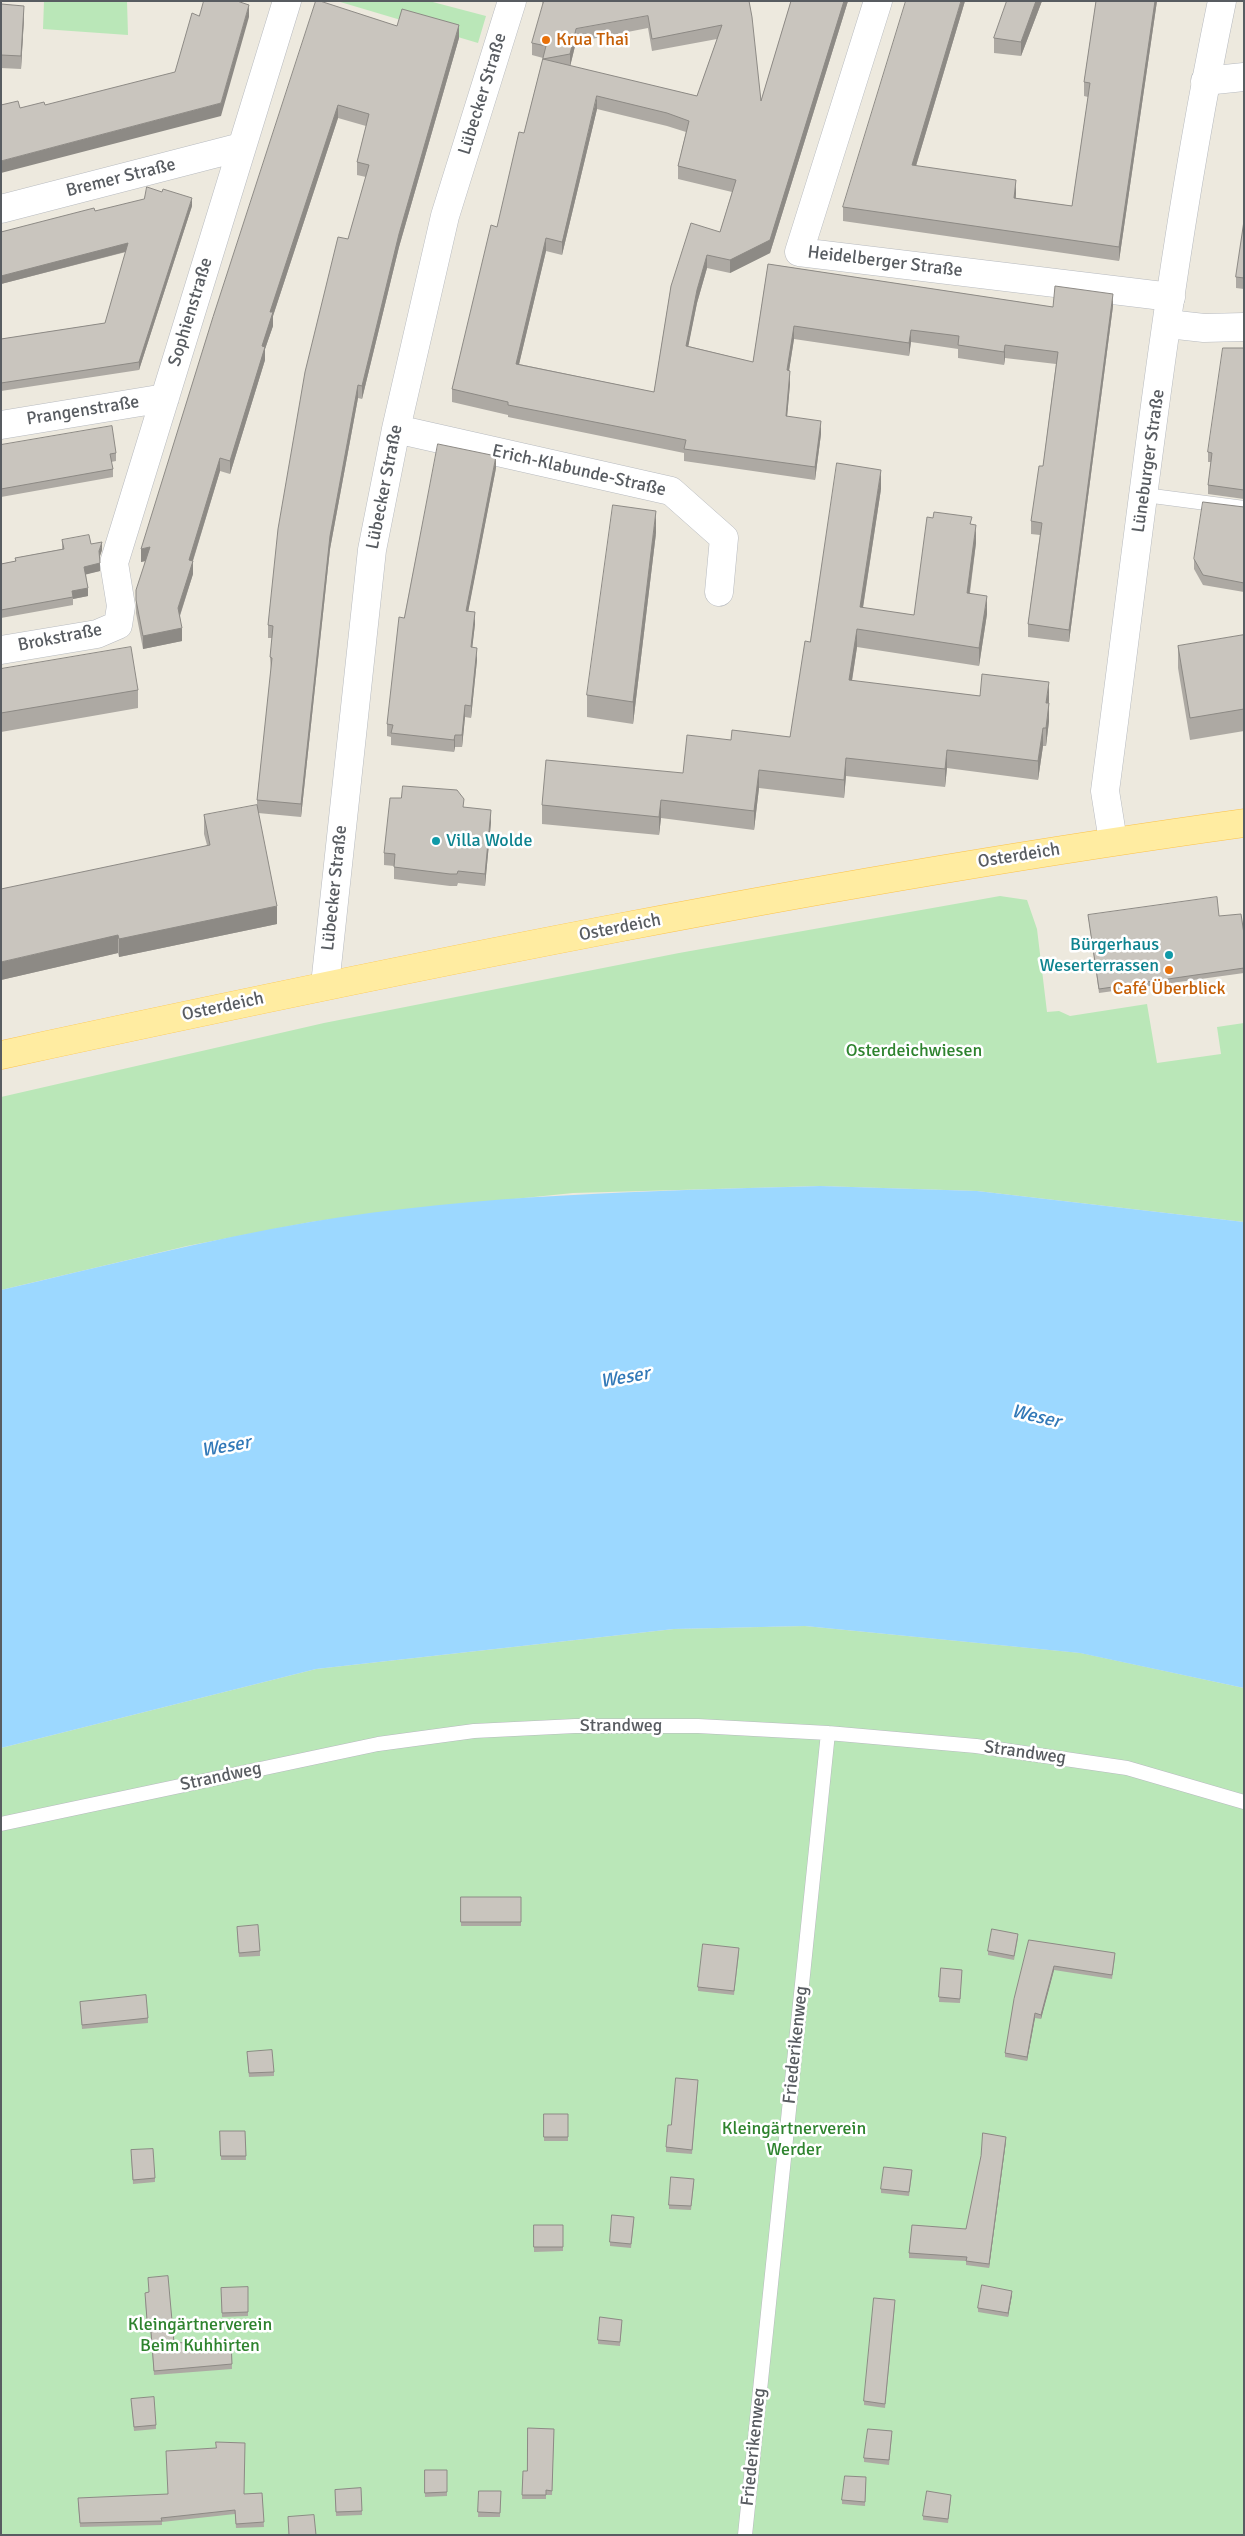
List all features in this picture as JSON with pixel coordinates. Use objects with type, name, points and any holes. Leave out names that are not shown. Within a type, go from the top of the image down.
[{"type":"main road","name":"Osterdeich","points":[[1,1055],[325,985],[670,918],[1113,841],[1244,822]]},
{"type":"street","name":"Sophienstraße","points":[[118,625],[121,606],[114,564],[287,1]]},
{"type":"street","name":"Lübecker Straße","points":[[325,985],[367,583],[396,429],[445,216],[512,1]]},
{"type":"street","name":"Heidelberger Straße","points":[[878,1],[799,252],[1171,297]]},
{"type":"street","name":"Lüneburger Straße","points":[[1205,81],[1210,1]]},
{"type":"street","name":"Lüneburger Straße","points":[[1113,841],[1106,791],[1171,297],[1205,81],[1222,1]]},
{"type":"street","points":[[1205,81],[1244,77]]},
{"type":"street","name":"Bremer Straße","points":[[1,208],[241,147]]},
{"type":"street","points":[[1168,324],[1244,327]]},
{"type":"street","name":"Prangenstraße","points":[[1,425],[165,398]]},
{"type":"street","name":"Erich-Klabunde-Straße","points":[[396,429],[671,490],[724,538],[719,592]]},
{"type":"street","name":"Brokstraße","points":[[1,650],[97,634],[118,625]]},
{"type":"lane","points":[[1145,495],[1244,508]]},
{"type":"lane","name":"Strandweg","points":[[1,1824],[378,1744],[474,1731],[575,1726],[698,1726],[976,1746],[1127,1768],[1244,1802]]},
{"type":"lane","name":"Friederikenweg","points":[[746,2535],[828,1734]]},
{"type":"green space","points":[[44,1],[127,1],[128,35],[43,29]]},
{"type":"green space","points":[[337,1],[429,1],[486,16],[478,43]]},
{"type":"green space","name":"Osterdeichwiesen","points":[[1000,896],[1027,900],[1037,929],[1047,1012],[1059,1011],[1070,1016],[1147,1004],[1157,1063],[1221,1054],[1217,1027],[1244,1023],[1244,1222],[977,1191],[820,1186],[573,1193],[387,1212],[311,1222],[187,1246],[1,1290],[1,1097],[324,1023],[679,953]]},
{"type":"green space","name":"Kleingärtnerverein Werder","points":[[805,1626],[1081,1653],[1244,1688],[1244,2535],[1,2535],[1,1748],[316,1669],[674,1629]]},
{"type":"water","name":"Weser","points":[[820,1186],[977,1191],[1244,1222],[1244,1688],[1080,1653],[805,1626],[674,1629],[316,1669],[1,1748],[1,1290],[232,1237],[310,1222],[373,1213],[437,1205],[565,1195]]},
{"type":"building","points":[[204,1],[237,1],[249,5],[221,103],[1,161],[1,105],[18,101],[20,108],[44,102],[45,105],[175,72],[192,13],[199,16]]},
{"type":"building","points":[[316,1],[397,26],[402,9],[459,25],[399,234],[362,386],[358,385],[330,536],[301,804],[257,800],[272,658],[270,657],[273,626],[268,625],[278,529],[305,372],[338,237],[348,239],[369,165],[357,162],[369,114],[338,105],[270,312],[273,312],[262,346],[265,347],[230,461],[220,458],[189,560],[193,561],[178,608],[182,628],[143,636],[136,600],[136,590],[150,547],[141,549],[213,317]]},
{"type":"building","points":[[544,1],[749,1],[761,101],[791,1],[844,1],[770,240],[730,260],[707,255],[697,290],[686,346],[753,362],[768,264],[1053,307],[1055,286],[1113,294],[1069,630],[1028,624],[1042,523],[1031,521],[1039,466],[1043,466],[1058,352],[1005,345],[1004,352],[958,345],[959,336],[911,330],[909,343],[794,326],[787,370],[790,371],[786,416],[821,421],[815,467],[684,449],[686,440],[508,405],[508,402],[452,389],[491,225],[497,227],[519,132],[524,133],[546,46],[532,43]],"holes":[[[648,16],[652,39],[722,25],[697,96],[543,59],[570,54],[576,29]],[[597,96],[667,113],[689,121],[678,166],[736,180],[720,232],[691,223],[671,286],[654,392],[516,364],[546,238],[562,242]]]},
{"type":"building","points":[[906,1],[961,1],[912,165],[1016,180],[1014,198],[1072,206],[1090,83],[1084,82],[1096,1],[1155,1],[1119,247],[843,207]]},
{"type":"building","points":[[1007,1],[1036,1],[1021,42],[994,38]]},
{"type":"building","points":[[1,4],[24,6],[21,56],[1,55]]},
{"type":"building","points":[[147,187],[162,192],[163,189],[192,198],[139,362],[1,383],[1,339],[105,323],[128,243],[1,276],[1,232],[94,208],[95,211],[144,199]]},
{"type":"building","points":[[1244,221],[1244,278],[1236,277]]},
{"type":"building","points":[[1223,348],[1244,348],[1244,490],[1208,485],[1212,453],[1208,452]]},
{"type":"building","points":[[112,426],[116,453],[110,454],[113,469],[1,489],[1,445]]},
{"type":"building","points":[[438,444],[496,456],[466,611],[475,612],[471,647],[477,648],[471,706],[465,705],[462,735],[455,735],[454,740],[391,733],[393,725],[387,724],[399,617],[404,618]]},
{"type":"building","points":[[837,463],[881,470],[860,607],[914,615],[927,517],[933,518],[934,512],[972,517],[970,524],[976,525],[967,593],[987,596],[979,648],[857,629],[849,680],[980,696],[982,674],[1049,682],[1046,703],[1049,703],[1046,728],[1043,728],[1038,761],[947,750],[945,769],[846,758],[844,780],[759,770],[754,811],[661,800],[659,817],[542,805],[546,760],[683,773],[687,735],[731,740],[732,730],[790,737],[805,641],[810,642]]},
{"type":"building","points":[[1203,502],[1244,507],[1244,583],[1203,575],[1194,559]]},
{"type":"building","points":[[613,505],[656,511],[633,702],[587,695]]},
{"type":"building","points":[[89,535],[91,544],[102,542],[99,551],[100,563],[84,567],[88,588],[72,591],[73,597],[1,610],[1,564],[16,561],[15,558],[64,549],[62,540]]},
{"type":"building","points":[[1244,635],[1244,709],[1190,718],[1178,646]]},
{"type":"building","points":[[131,647],[138,690],[1,713],[1,669]]},
{"type":"building","name":"Villa Wolde","points":[[403,786],[457,790],[464,799],[463,807],[491,810],[485,874],[458,871],[457,874],[450,874],[394,867],[395,854],[384,853],[390,798],[401,798]]},
{"type":"building","points":[[257,805],[277,906],[119,939],[118,935],[1,962],[1,889],[210,845],[204,815]]},
{"type":"building","name":"Bürgerhaus Weserterrassen","points":[[1217,897],[1219,916],[1241,914],[1244,934],[1244,968],[1099,989],[1088,915]]},
{"type":"building","points":[[461,1897],[521,1897],[521,1922],[461,1922]]},
{"type":"building","points":[[258,1925],[260,1951],[239,1953],[237,1927]]},
{"type":"building","points":[[992,1929],[1018,1934],[1014,1956],[988,1951]]},
{"type":"building","points":[[1029,1940],[1115,1953],[1112,1975],[1054,1966],[1041,2015],[1035,2013],[1027,2057],[1005,2053],[1014,1999]]},
{"type":"building","points":[[703,1944],[739,1948],[734,1991],[698,1987]]},
{"type":"building","points":[[941,1968],[962,1970],[960,1999],[939,1997]]},
{"type":"building","points":[[146,1995],[148,2018],[82,2025],[80,2002]]},
{"type":"building","points":[[272,2050],[274,2072],[249,2073],[247,2052]]},
{"type":"building","points":[[676,2078],[698,2080],[692,2150],[666,2147],[668,2125],[671,2125]]},
{"type":"building","points":[[544,2114],[568,2114],[568,2137],[544,2137]]},
{"type":"building","points":[[220,2131],[245,2131],[246,2156],[221,2156]]},
{"type":"building","points":[[983,2133],[1006,2137],[989,2264],[966,2261],[967,2257],[909,2253],[912,2225],[966,2229],[981,2156]]},
{"type":"building","points":[[153,2149],[155,2178],[133,2180],[131,2150]]},
{"type":"building","points":[[884,2167],[912,2170],[909,2192],[881,2189]]},
{"type":"building","points":[[671,2177],[694,2179],[691,2206],[669,2205]]},
{"type":"building","points":[[612,2215],[634,2217],[631,2244],[610,2242]]},
{"type":"building","points":[[534,2225],[563,2225],[563,2247],[534,2247]]},
{"type":"building","points":[[168,2276],[174,2343],[231,2341],[232,2364],[154,2371],[150,2319],[147,2320],[145,2293],[149,2292],[148,2278]]},
{"type":"building","points":[[982,2285],[1012,2291],[1008,2313],[978,2308]]},
{"type":"building","points":[[248,2287],[248,2312],[222,2313],[221,2288]]},
{"type":"building","points":[[874,2298],[895,2300],[885,2404],[864,2401]]},
{"type":"building","points":[[600,2317],[622,2320],[620,2342],[598,2340]]},
{"type":"building","points":[[154,2397],[156,2425],[134,2427],[131,2399]]},
{"type":"building","points":[[528,2428],[554,2429],[552,2491],[546,2490],[546,2495],[522,2495],[523,2471],[527,2471]]},
{"type":"building","points":[[868,2429],[892,2431],[889,2460],[864,2458]]},
{"type":"building","points":[[216,2442],[245,2443],[244,2494],[262,2493],[264,2522],[236,2524],[235,2510],[161,2518],[162,2521],[80,2523],[78,2498],[168,2494],[166,2451],[216,2448]]},
{"type":"building","points":[[425,2470],[447,2470],[447,2492],[425,2493]]},
{"type":"building","points":[[845,2476],[866,2477],[865,2502],[842,2500]]},
{"type":"building","points":[[361,2488],[362,2511],[336,2512],[335,2490]]},
{"type":"building","points":[[479,2491],[501,2491],[500,2513],[478,2512]]},
{"type":"building","points":[[927,2491],[951,2495],[948,2519],[923,2516]]},
{"type":"building","points":[[314,2515],[316,2535],[289,2535],[288,2517]]},
{"type":"place","name":"Krua Thai","points":[[546,40]]},
{"type":"place","name":"Villa Wolde","points":[[436,841]]},
{"type":"place","name":"Bürgerhaus Weserterrassen","points":[[1169,955]]},
{"type":"place","name":"Café Überblick","points":[[1169,970]]},
{"type":"park label","name":"Kleingärtnerverein Beim Kuhhirten","points":[[200,2335]]}]
